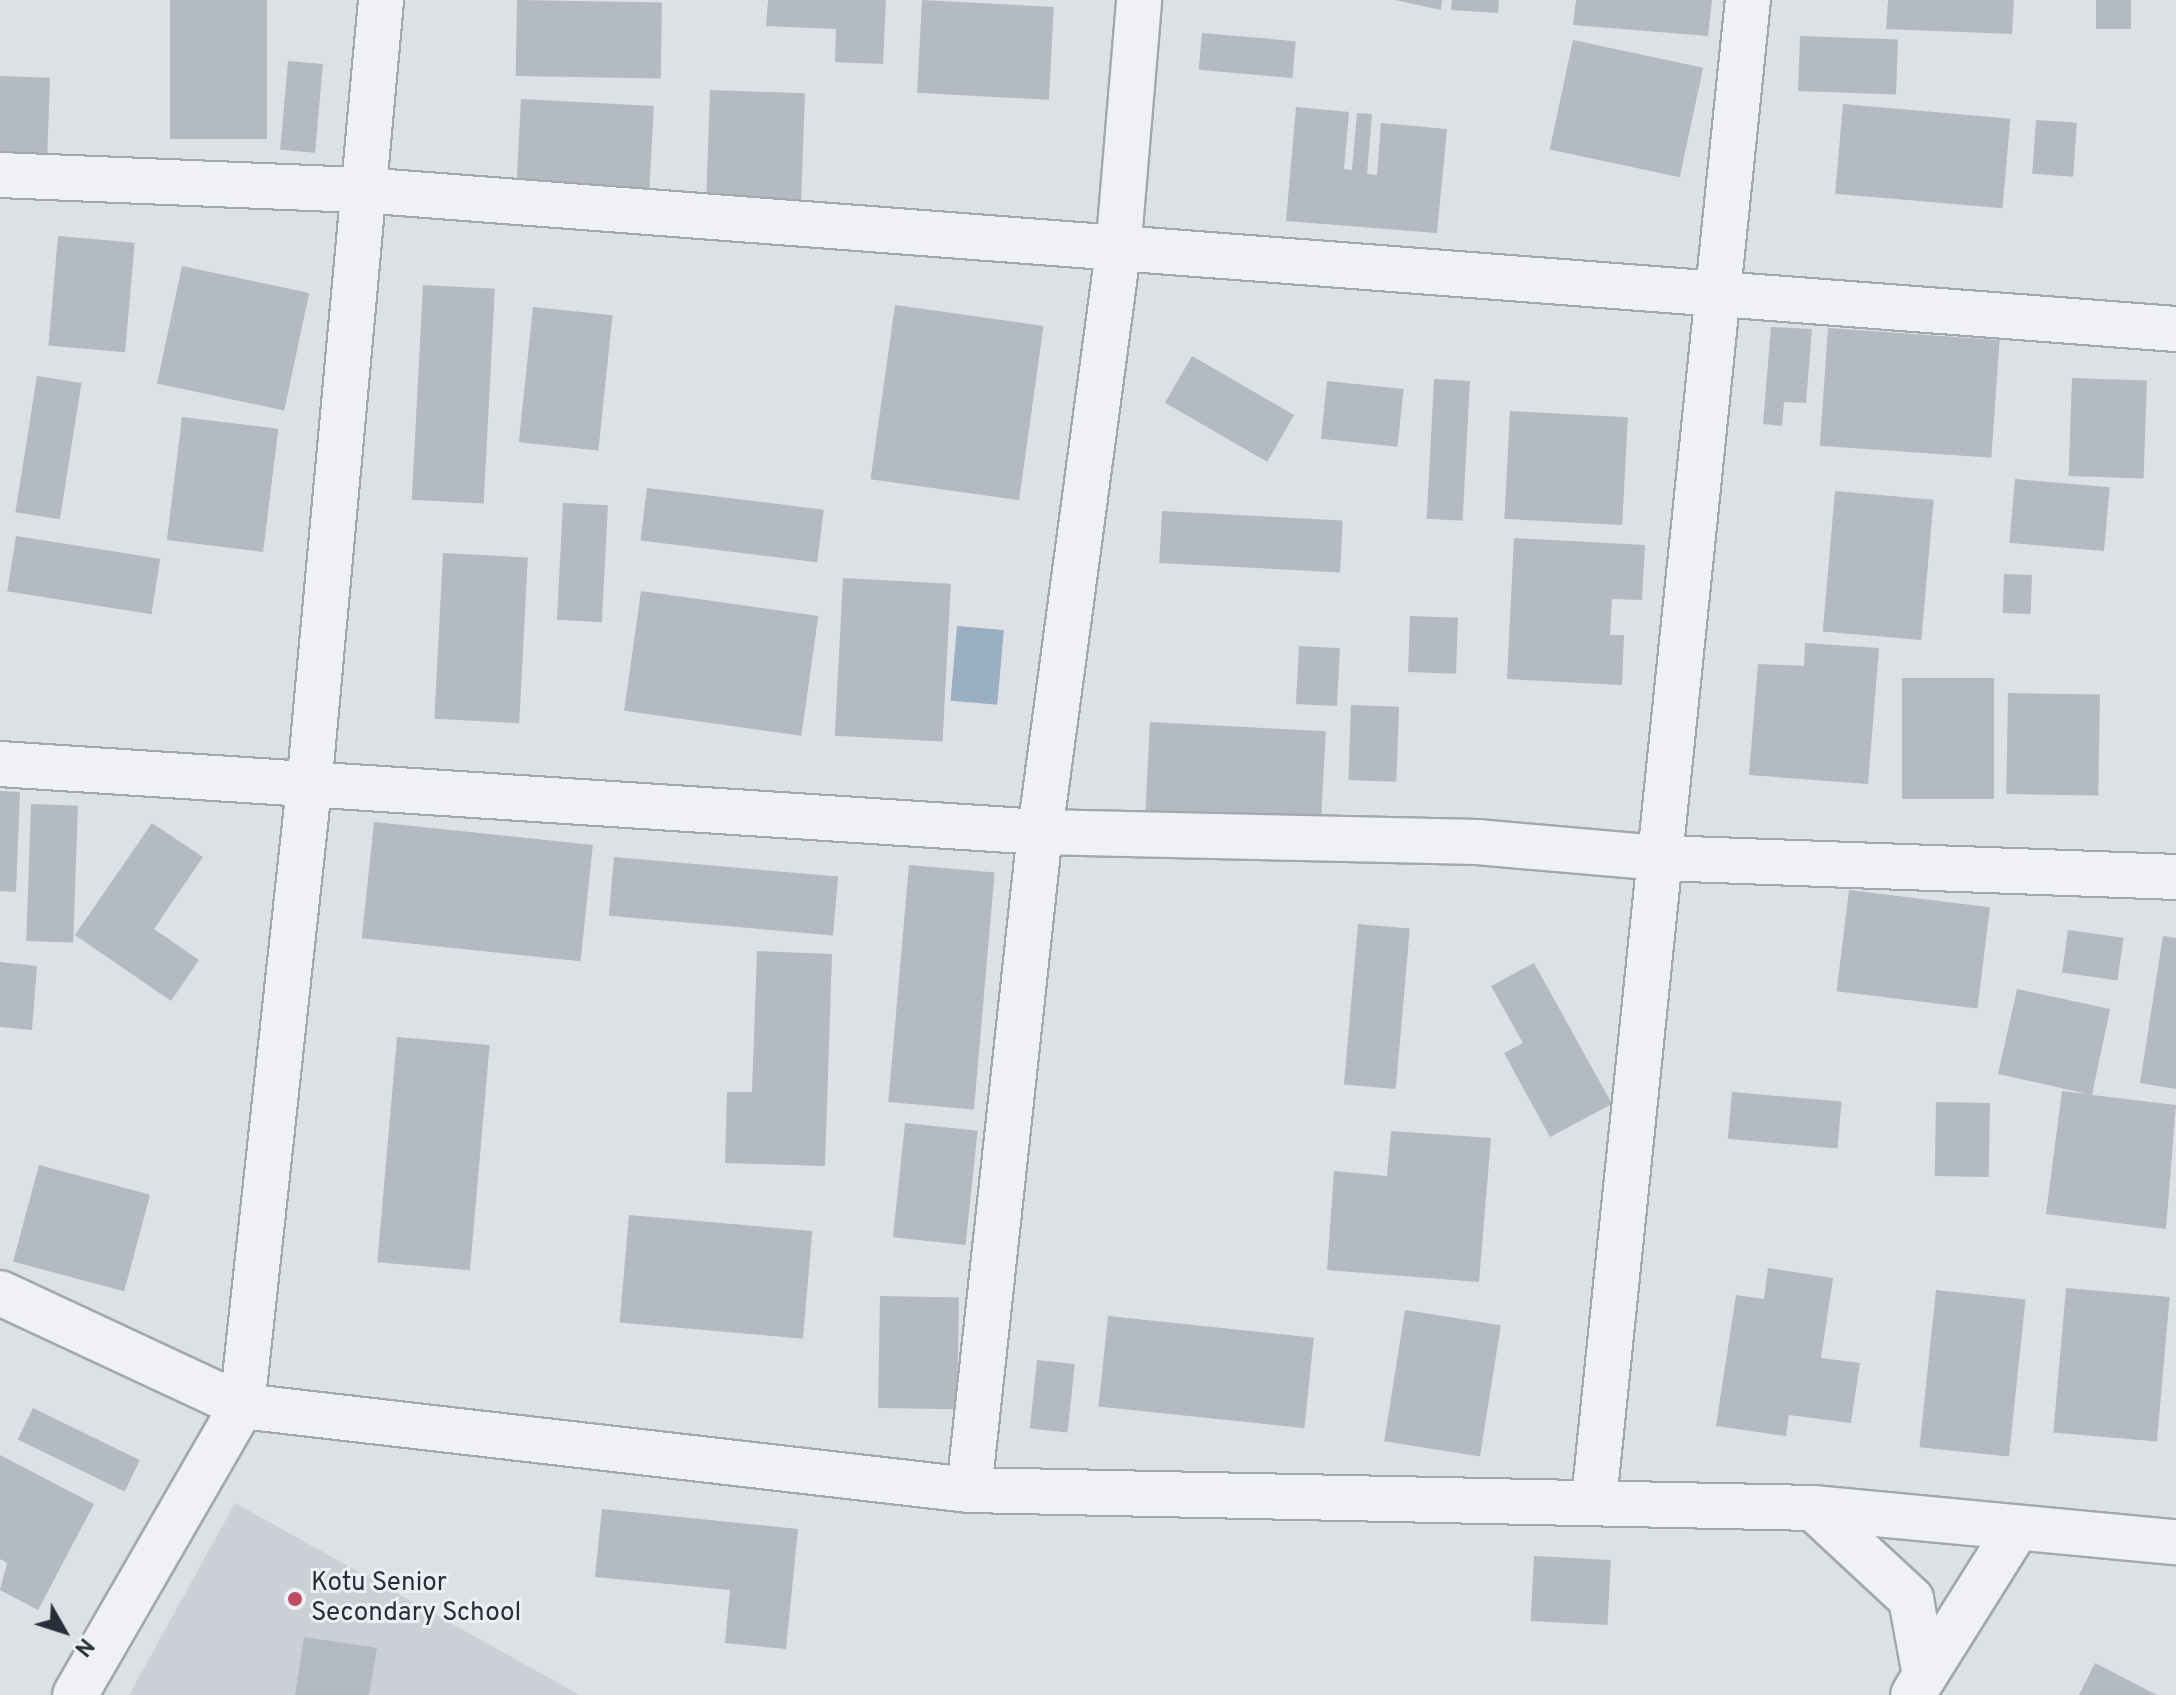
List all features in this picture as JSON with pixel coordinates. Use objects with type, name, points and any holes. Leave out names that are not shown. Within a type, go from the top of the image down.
[{"type":"street","points":[[75,1695],[242,1406],[309,787],[361,190],[381,0]]},
{"type":"street","points":[[969,1490],[1040,832],[1118,252],[1139,0]]},
{"type":"street","points":[[1594,1500],[1632,1071],[1661,858],[1721,296],[1748,0]]},
{"type":"street","points":[[0,175],[361,190],[1118,252],[2176,329]]},
{"type":"street","points":[[0,764],[309,787],[1040,832],[1477,842],[1661,858],[2176,877]]},
{"type":"street","points":[[0,1293],[242,1406],[969,1490],[1594,1500],[1813,1508],[2016,1530],[2176,1542]]},
{"type":"street","points":[[1813,1508],[1911,1599],[1919,1685]]},
{"type":"street","points":[[1919,1685],[2016,1530]]},
{"type":"shaded area","name":"Kotu Senior Secondary School","points":[[235,1503],[580,1695],[129,1695]]},
{"type":"water","points":[[957,626],[1004,630],[997,705],[950,701]]},
{"type":"building","points":[[170,0],[267,0],[267,139],[170,139]]},
{"type":"building","points":[[517,0],[662,3],[661,79],[516,76]]},
{"type":"building","points":[[768,0],[886,0],[883,64],[835,62],[836,29],[766,26]]},
{"type":"building","points":[[922,0],[1054,7],[1049,100],[917,93]]},
{"type":"building","points":[[1395,0],[1442,0],[1441,10]]},
{"type":"building","points":[[1452,0],[1499,0],[1498,13],[1451,10]]},
{"type":"building","points":[[1576,0],[1712,0],[1708,36],[1573,25]]},
{"type":"building","points":[[1888,0],[2014,0],[2012,34],[1886,29]]},
{"type":"building","points":[[2096,0],[2131,0],[2131,29],[2096,29]]},
{"type":"building","points":[[1202,33],[1296,41],[1292,78],[1199,70]]},
{"type":"building","points":[[1800,36],[1898,39],[1896,94],[1798,91]]},
{"type":"building","points":[[1573,40],[1703,68],[1680,177],[1550,150]]},
{"type":"building","points":[[288,61],[323,64],[315,153],[280,150]]},
{"type":"building","points":[[0,76],[50,78],[47,162],[0,160]]},
{"type":"building","points":[[710,90],[805,93],[801,201],[706,198]]},
{"type":"building","points":[[521,99],[654,106],[649,193],[516,186]]},
{"type":"building","points":[[1843,104],[2010,119],[2003,208],[1835,194]]},
{"type":"building","points":[[1296,107],[1349,112],[1344,169],[1352,170],[1357,113],[1372,114],[1367,174],[1377,175],[1381,123],[1447,129],[1437,233],[1286,221]]},
{"type":"building","points":[[2036,120],[2077,123],[2073,177],[2032,174]]},
{"type":"building","points":[[58,236],[135,243],[125,352],[48,346]]},
{"type":"building","points":[[182,266],[309,293],[284,410],[157,383]]},
{"type":"building","points":[[423,285],[495,289],[484,503],[412,500]]},
{"type":"building","points":[[895,305],[1044,326],[1019,500],[871,479]]},
{"type":"building","points":[[533,307],[613,315],[598,451],[519,442]]},
{"type":"building","points":[[1771,327],[1812,329],[1806,403],[1784,402],[1782,426],[1763,424]]},
{"type":"building","points":[[1828,328],[2000,340],[1991,458],[1820,446]]},
{"type":"building","points":[[1192,356],[1294,415],[1267,462],[1165,403]]},
{"type":"building","points":[[37,376],[81,383],[60,519],[15,512]]},
{"type":"building","points":[[2072,378],[2147,381],[2144,479],[2069,476]]},
{"type":"building","points":[[1434,379],[1470,381],[1463,521],[1427,519]]},
{"type":"building","points":[[1327,381],[1404,389],[1398,447],[1321,439]]},
{"type":"building","points":[[1510,411],[1628,417],[1622,525],[1504,519]]},
{"type":"building","points":[[182,417],[278,429],[263,552],[167,540]]},
{"type":"building","points":[[2015,479],[2110,487],[2104,551],[2009,543]]},
{"type":"building","points":[[647,488],[824,510],[817,562],[641,541]]},
{"type":"building","points":[[1835,491],[1934,500],[1921,640],[1823,631]]},
{"type":"building","points":[[563,503],[608,505],[602,622],[557,620]]},
{"type":"building","points":[[1162,511],[1343,520],[1340,572],[1159,563]]},
{"type":"building","points":[[16,536],[160,559],[151,614],[7,591]]},
{"type":"building","points":[[1514,538],[1645,545],[1642,600],[1612,599],[1610,635],[1624,635],[1622,685],[1507,679]]},
{"type":"building","points":[[443,553],[528,557],[519,723],[434,719]]},
{"type":"building","points":[[2004,574],[2032,575],[2031,614],[2003,613]]},
{"type":"building","points":[[843,578],[951,584],[943,741],[835,736]]},
{"type":"building","points":[[641,591],[818,616],[801,736],[624,711]]},
{"type":"building","points":[[1410,616],[1458,618],[1456,674],[1408,672]]},
{"type":"building","points":[[1805,643],[1879,648],[1868,784],[1749,775],[1758,664],[1804,666]]},
{"type":"building","points":[[1299,646],[1340,648],[1337,706],[1296,704]]},
{"type":"building","points":[[1902,678],[1994,678],[1994,799],[1902,799]]},
{"type":"building","points":[[2008,693],[2100,695],[2098,796],[2006,794]]},
{"type":"building","points":[[1351,705],[1399,707],[1396,782],[1348,780]]},
{"type":"building","points":[[1150,722],[1326,731],[1321,826],[1145,817]]},
{"type":"building","points":[[0,791],[20,792],[16,892],[0,891]]},
{"type":"building","points":[[31,804],[78,806],[73,943],[26,941]]},
{"type":"building","points":[[374,822],[593,845],[581,961],[362,938]]},
{"type":"building","points":[[152,823],[203,857],[154,929],[199,960],[171,1001],[75,935]]},
{"type":"building","points":[[614,857],[838,877],[833,935],[609,916]]},
{"type":"building","points":[[909,865],[995,872],[974,1110],[888,1102]]},
{"type":"building","points":[[1849,890],[1990,907],[1978,1009],[1837,991]]},
{"type":"building","points":[[1358,924],[1410,929],[1396,1089],[1344,1084]]},
{"type":"building","points":[[2068,930],[2123,938],[2117,980],[2062,973]]},
{"type":"building","points":[[2163,936],[2176,938],[2176,1089],[2140,1083]]},
{"type":"building","points":[[757,951],[832,954],[825,1166],[725,1163],[727,1092],[752,1092]]},
{"type":"building","points":[[0,962],[37,966],[32,1030],[0,1027]]},
{"type":"building","points":[[1534,963],[1612,1104],[1550,1137],[1504,1053],[1523,1043],[1491,986]]},
{"type":"building","points":[[2017,989],[2110,1009],[2092,1095],[2176,1105],[2166,1229],[2046,1214],[2062,1091],[2088,1094],[1998,1074]]},
{"type":"building","points":[[397,1037],[490,1045],[470,1270],[377,1262]]},
{"type":"building","points":[[1732,1092],[1842,1102],[1837,1148],[1728,1139]]},
{"type":"building","points":[[1936,1102],[1990,1103],[1989,1177],[1935,1176]]},
{"type":"building","points":[[905,1123],[978,1131],[966,1245],[893,1237]]},
{"type":"building","points":[[1391,1131],[1491,1138],[1479,1282],[1327,1270],[1334,1171],[1387,1176]]},
{"type":"building","points":[[39,1165],[150,1195],[124,1291],[13,1262]]},
{"type":"building","points":[[629,1215],[812,1231],[803,1339],[620,1323]]},
{"type":"building","points":[[1768,1268],[1833,1278],[1821,1358],[1860,1363],[1851,1423],[1789,1415],[1786,1436],[1716,1426],[1736,1295],[1764,1299]]},
{"type":"building","points":[[2066,1288],[2170,1297],[2157,1442],[2053,1432]]},
{"type":"building","points":[[1936,1290],[2026,1299],[2009,1457],[1919,1447]]},
{"type":"building","points":[[880,1296],[959,1297],[957,1409],[878,1408]]},
{"type":"building","points":[[1405,1310],[1501,1325],[1480,1457],[1384,1441]]},
{"type":"building","points":[[1108,1316],[1314,1338],[1304,1428],[1098,1407]]},
{"type":"building","points":[[1037,1360],[1075,1364],[1068,1433],[1030,1429]]},
{"type":"building","points":[[33,1408],[140,1460],[125,1492],[18,1439]]},
{"type":"building","points":[[0,1455],[94,1504],[38,1610],[0,1590],[7,1563],[0,1559]]},
{"type":"building","points":[[602,1509],[798,1529],[786,1649],[725,1643],[730,1590],[595,1577]]},
{"type":"building","points":[[1534,1556],[1611,1560],[1607,1625],[1531,1621]]},
{"type":"building","points":[[304,1637],[377,1648],[369,1695],[295,1695]]},
{"type":"building","points":[[2095,1663],[2157,1695],[2079,1695]]},
{"type":"place","name":"Kotu Senior Secondary School","points":[[295,1599]]}]
